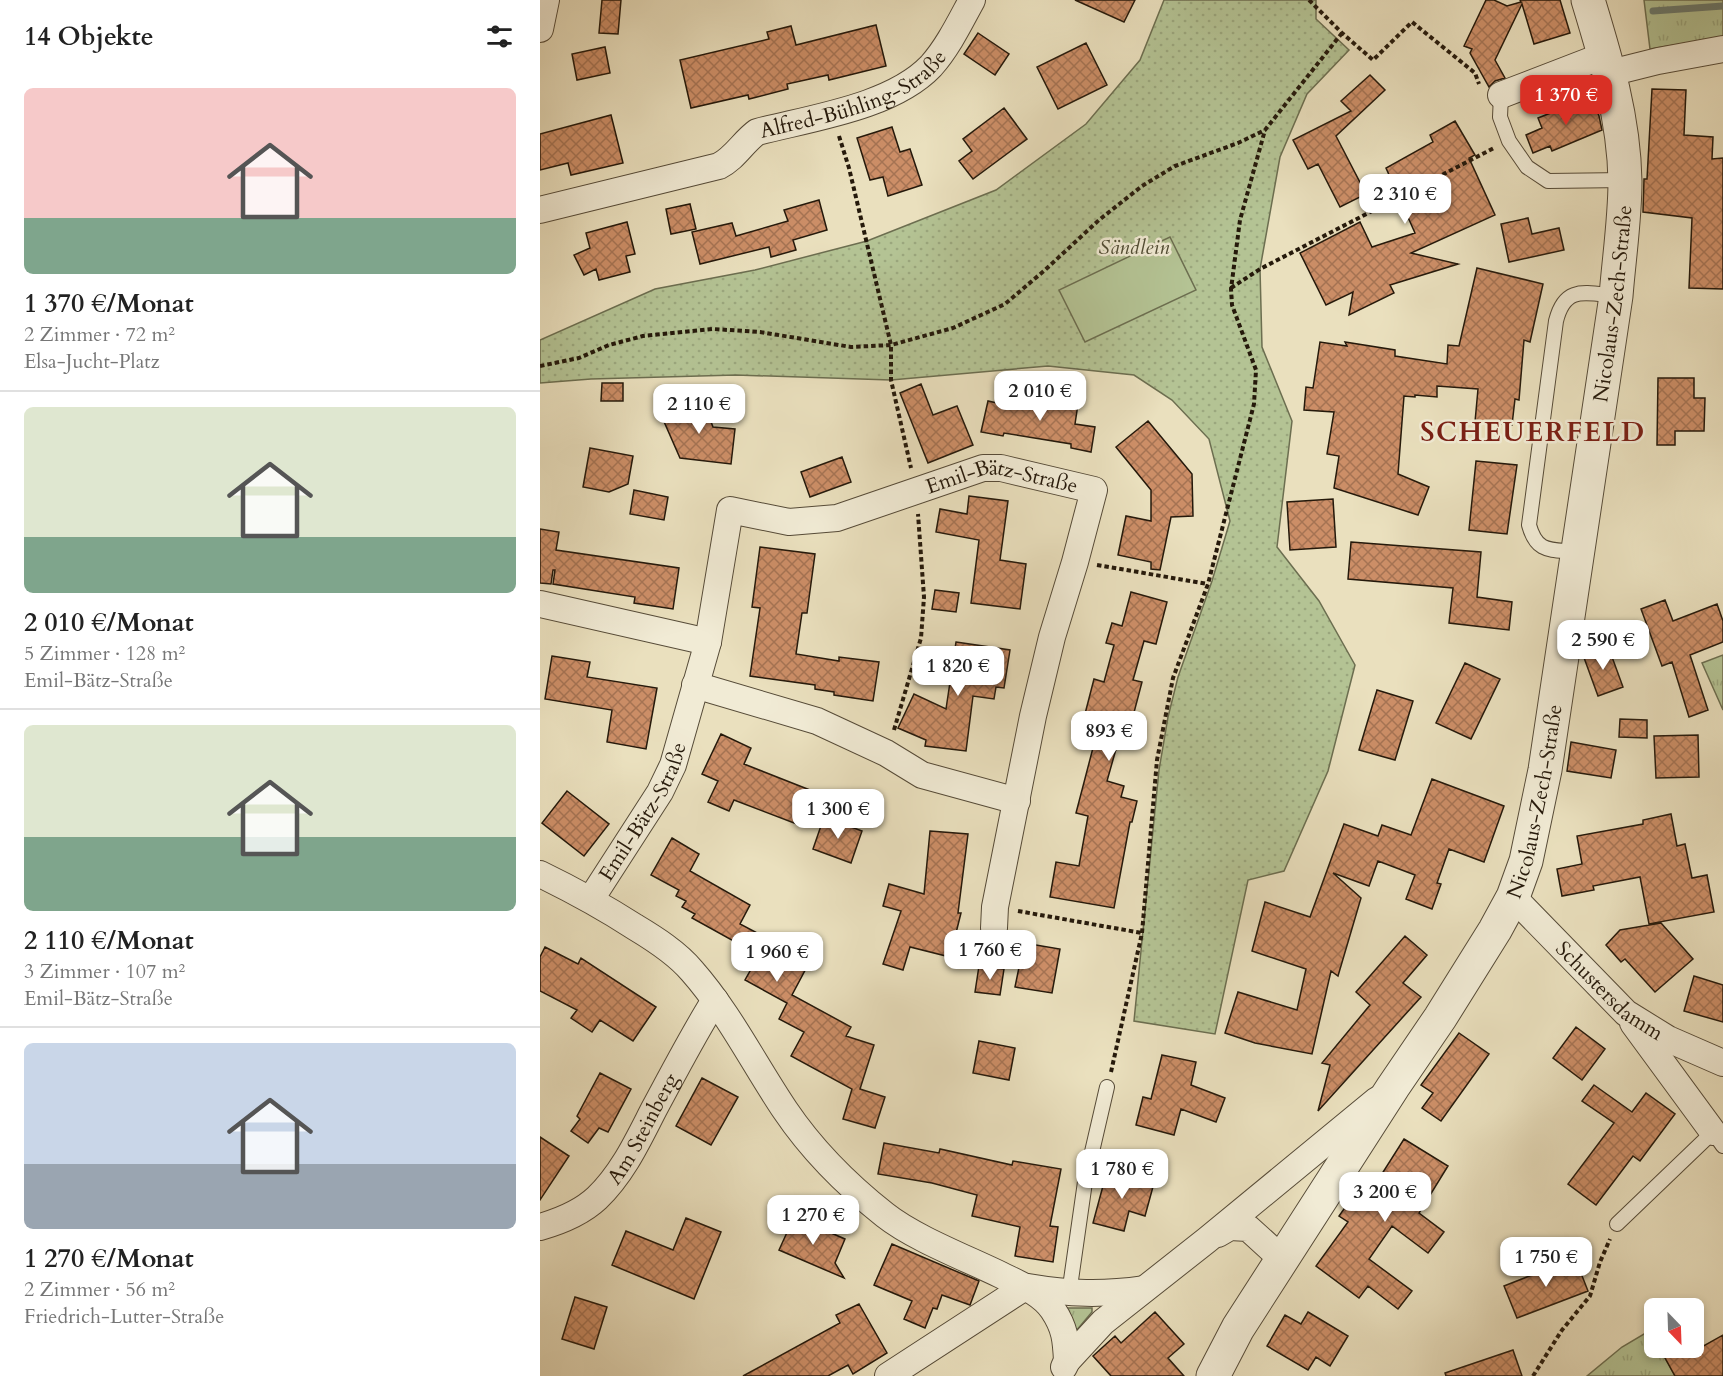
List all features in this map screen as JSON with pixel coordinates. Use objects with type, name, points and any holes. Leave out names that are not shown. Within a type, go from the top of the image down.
[{"type":"street","points":[[540,29],[546,0]]},
{"type":"street","name":"Alfred-Bühling-Straße","points":[[540,210],[719,166],[728,161],[748,138],[757,132],[865,105],[901,89],[930,66],[951,38],[972,0]]},
{"type":"street","name":"Nicolaus-Zech-Straße","points":[[1213,1376],[1238,1328],[1282,1258],[1440,1018],[1495,930],[1513,897],[1526,861],[1545,770],[1616,296],[1625,180],[1620,118],[1588,0]]},
{"type":"street","points":[[1492,93],[1607,64],[1658,61],[1723,49]]},
{"type":"street","name":"Emil-Bätz-Straße","points":[[591,899],[673,765],[708,642],[730,510],[789,522],[837,518],[983,468],[1001,468],[1094,490],[1052,637],[995,907],[994,928]]},
{"type":"street","points":[[540,604],[708,642]]},
{"type":"street","points":[[695,686],[817,721],[886,753],[922,775],[1017,801]]},
{"type":"street","points":[[540,874],[591,899],[658,941],[691,969],[715,1000],[786,1111],[810,1144],[835,1171],[886,1216],[914,1233],[1025,1287],[1045,1300],[1053,1309],[1066,1336],[1064,1369]]},
{"type":"street","name":"Schustersdamm","points":[[1513,897],[1626,1013],[1668,1039],[1723,1063]]},
{"type":"street","name":"Am Steinberg","points":[[540,1227],[559,1222],[580,1211],[598,1197],[624,1166],[692,1036],[715,1000]]},
{"type":"street","points":[[1626,1013],[1718,1139]]},
{"type":"street","points":[[1064,1369],[1103,1322],[1393,1087]]},
{"type":"street","points":[[1207,1240],[1230,1227],[1244,1227],[1263,1240],[1282,1258]]},
{"type":"street","points":[[888,1376],[1025,1287],[1069,1294],[1111,1294],[1144,1289]]},
{"type":"lane","points":[[1492,93],[1509,141],[1527,167],[1548,182],[1625,180]]},
{"type":"lane","points":[[1577,552],[1544,548],[1533,539],[1529,525],[1556,321],[1564,301],[1574,294],[1616,296]]},
{"type":"lane","points":[[1069,1294],[1085,1182],[1107,1087]]},
{"type":"lane","points":[[1617,1224],[1718,1139]]},
{"type":"path","points":[[1309,0],[1373,60],[1412,22],[1475,73],[1492,93]]},
{"type":"path","points":[[1107,1087],[1142,933],[1157,760],[1173,678],[1208,584],[1254,404],[1256,370],[1232,305],[1231,289],[1240,220],[1265,130],[1342,33]]},
{"type":"path","points":[[832,112],[849,168],[891,345],[891,380],[903,441],[917,492],[924,597],[921,638],[886,753]]},
{"type":"path","points":[[540,366],[579,358],[609,345],[643,336],[713,329],[760,333],[851,347],[891,345],[954,328],[1005,304],[1038,277],[1099,220],[1142,186],[1175,166],[1238,143],[1265,130]]},
{"type":"path","points":[[1231,289],[1260,269],[1509,141]]},
{"type":"path","points":[[1075,562],[1208,584]]},
{"type":"path","points":[[994,928],[1005,916],[1019,911],[1142,933]]},
{"type":"path","points":[[1533,1376],[1562,1330],[1590,1296],[1600,1262],[1617,1224]]},
{"type":"green space","name":"Sändlein","points":[[1164,0],[1316,0],[1316,19],[1349,50],[1307,94],[1280,157],[1260,269],[1262,347],[1292,421],[1277,547],[1319,601],[1355,665],[1328,771],[1284,871],[1248,880],[1215,1034],[1134,1021],[1159,770],[1168,717],[1178,677],[1212,581],[1230,521],[1209,439],[1172,400],[1134,375],[1048,366],[891,380],[736,375],[591,379],[540,383],[540,340],[655,289],[755,270],[867,241],[996,190],[1086,124],[1140,60]]},
{"type":"green space","points":[[1644,0],[1723,0],[1723,37],[1650,49]]},
{"type":"green space","points":[[1170,237],[1196,290],[1085,342],[1059,290]]},
{"type":"green space","points":[[1723,655],[1723,710],[1702,663]]},
{"type":"green space","points":[[1067,1308],[1092,1308],[1092,1312],[1076,1331],[1066,1315]]},
{"type":"green space","points":[[1644,1334],[1644,1358],[1665,1358],[1675,1376],[1587,1376],[1622,1347]]},
{"type":"building","points":[[602,0],[621,0],[618,34],[599,33]]},
{"type":"building","points":[[1075,0],[1135,0],[1124,22]]},
{"type":"building","points":[[1486,0],[1494,0],[1507,6],[1521,2],[1520,0],[1560,0],[1570,33],[1534,44],[1522,4],[1495,60],[1505,78],[1495,81],[1489,87],[1470,53],[1472,49],[1464,46]]},
{"type":"building","points":[[876,25],[886,66],[829,80],[828,75],[787,84],[788,89],[749,99],[748,95],[691,108],[680,60],[769,39],[767,32],[791,26],[796,45]]},
{"type":"building","points":[[978,33],[1009,54],[995,75],[964,54]]},
{"type":"building","points":[[1086,43],[1107,85],[1058,109],[1037,67]]},
{"type":"building","points":[[605,47],[610,73],[577,80],[572,54]]},
{"type":"building","points":[[1370,75],[1385,90],[1336,136],[1366,194],[1340,207],[1318,164],[1308,169],[1293,140],[1351,111],[1341,101]]},
{"type":"building","points":[[1652,89],[1686,90],[1684,135],[1713,137],[1712,159],[1723,158],[1723,289],[1689,288],[1692,218],[1643,212]]},
{"type":"building","points":[[1591,97],[1602,130],[1552,151],[1550,146],[1533,153],[1526,135],[1542,128],[1538,118]]},
{"type":"building","points":[[1004,108],[1027,139],[973,179],[959,161],[972,151],[963,139]]},
{"type":"building","points":[[611,115],[623,163],[571,175],[568,163],[540,170],[540,134]]},
{"type":"building","points":[[1455,121],[1475,155],[1469,158],[1495,215],[1411,253],[1458,264],[1390,285],[1394,293],[1349,315],[1353,292],[1326,305],[1300,253],[1360,222],[1372,247],[1415,233],[1386,168],[1433,142],[1430,135]]},
{"type":"building","points":[[892,127],[900,152],[910,149],[922,185],[888,196],[883,177],[870,180],[857,138]]},
{"type":"building","points":[[819,200],[827,230],[793,240],[796,250],[771,257],[769,247],[700,264],[692,232],[732,223],[736,236],[788,221],[784,210]]},
{"type":"building","points":[[690,204],[696,229],[671,234],[666,209]]},
{"type":"building","points":[[1528,218],[1532,234],[1559,228],[1564,250],[1509,262],[1501,224]]},
{"type":"building","points":[[627,222],[635,254],[626,256],[630,272],[599,280],[596,269],[584,275],[574,255],[590,248],[586,233]]},
{"type":"building","points":[[1477,268],[1543,284],[1530,342],[1524,340],[1519,400],[1515,399],[1512,425],[1475,422],[1478,389],[1437,386],[1437,397],[1404,396],[1398,474],[1429,487],[1418,515],[1334,488],[1339,456],[1327,454],[1334,412],[1304,410],[1306,387],[1313,388],[1320,342],[1347,346],[1345,342],[1395,350],[1395,356],[1447,364],[1448,345],[1459,346]]},
{"type":"building","points":[[1658,378],[1694,378],[1694,398],[1705,398],[1704,431],[1675,431],[1675,445],[1657,445]]},
{"type":"building","points":[[602,383],[623,383],[623,401],[601,401]]},
{"type":"building","points":[[921,384],[933,415],[957,406],[973,445],[928,463],[900,393]]},
{"type":"building","points":[[1026,395],[1078,404],[1075,424],[1095,427],[1091,452],[1071,448],[1071,444],[1004,433],[1003,436],[981,432],[988,401],[1023,409]]},
{"type":"building","points":[[702,398],[713,427],[735,429],[731,464],[680,458],[662,417]]},
{"type":"building","points":[[1148,421],[1192,474],[1193,516],[1171,517],[1160,570],[1151,569],[1151,562],[1118,555],[1126,516],[1151,521],[1151,490],[1116,447]]},
{"type":"building","points":[[590,448],[633,456],[628,484],[609,492],[583,487]]},
{"type":"building","points":[[842,457],[851,482],[810,497],[801,472]]},
{"type":"building","points":[[1476,461],[1517,465],[1507,534],[1469,530]]},
{"type":"building","points":[[634,490],[668,497],[664,520],[630,514]]},
{"type":"building","points":[[969,496],[1008,501],[1000,560],[1026,564],[1020,609],[971,603],[979,540],[936,532],[940,509],[967,514]]},
{"type":"building","points":[[1333,499],[1336,547],[1290,550],[1287,502]]},
{"type":"building","points":[[540,529],[559,532],[556,550],[679,568],[673,609],[634,603],[635,597],[553,584],[555,570],[553,570],[551,584],[540,583]]},
{"type":"building","points":[[1351,542],[1481,552],[1477,597],[1512,602],[1509,630],[1449,623],[1453,588],[1348,579]]},
{"type":"building","points":[[760,547],[815,554],[807,613],[802,613],[796,654],[839,661],[839,657],[879,662],[873,701],[834,695],[834,692],[815,689],[815,685],[750,676],[760,608],[752,607]]},
{"type":"building","points":[[935,590],[959,593],[956,612],[932,609]]},
{"type":"building","points":[[1131,592],[1167,602],[1156,644],[1144,641],[1133,680],[1142,682],[1131,724],[1126,723],[1123,736],[1120,735],[1107,781],[1124,786],[1121,797],[1137,801],[1132,822],[1130,822],[1114,908],[1050,897],[1056,862],[1079,866],[1088,816],[1076,813],[1094,744],[1078,741],[1094,679],[1104,682],[1114,645],[1106,643],[1112,623],[1122,626]]},
{"type":"building","points":[[1665,600],[1673,621],[1717,604],[1723,621],[1723,642],[1690,655],[1708,710],[1689,717],[1672,662],[1662,666],[1641,609]]},
{"type":"building","points":[[956,642],[1010,650],[1004,688],[996,687],[994,699],[973,696],[966,751],[925,746],[926,740],[898,728],[914,694],[946,709]]},
{"type":"building","points":[[1608,646],[1623,687],[1598,696],[1583,655]]},
{"type":"building","points":[[552,656],[590,662],[587,677],[657,688],[646,749],[607,742],[612,710],[545,699]]},
{"type":"building","points":[[1465,663],[1500,679],[1471,739],[1436,723]]},
{"type":"building","points":[[1377,690],[1413,701],[1395,760],[1359,750]]},
{"type":"building","points":[[1620,719],[1647,720],[1647,738],[1619,737]]},
{"type":"building","points":[[721,734],[751,748],[744,764],[815,792],[802,826],[734,800],[729,811],[708,802],[718,781],[702,774]]},
{"type":"building","points":[[1698,735],[1699,777],[1656,778],[1654,736]]},
{"type":"building","points":[[1571,742],[1616,750],[1611,778],[1567,771]]},
{"type":"building","points":[[1432,779],[1504,806],[1484,862],[1449,849],[1437,883],[1441,884],[1432,909],[1406,899],[1415,875],[1378,861],[1369,886],[1333,873],[1361,898],[1338,976],[1331,971],[1312,1054],[1255,1043],[1225,1033],[1238,992],[1297,1010],[1306,969],[1252,951],[1265,902],[1310,917],[1344,824],[1378,836],[1382,825],[1411,835]]},
{"type":"building","points":[[567,791],[609,824],[584,856],[542,823]]},
{"type":"building","points":[[1671,814],[1677,846],[1685,844],[1692,878],[1707,875],[1714,912],[1649,924],[1640,877],[1593,886],[1594,890],[1562,896],[1557,869],[1582,864],[1577,836],[1643,824],[1643,820]]},
{"type":"building","points":[[824,817],[862,831],[851,863],[813,849]]},
{"type":"building","points":[[930,831],[968,834],[958,913],[961,913],[950,957],[910,947],[903,970],[883,964],[901,911],[883,906],[889,884],[924,894]]},
{"type":"building","points":[[672,838],[699,854],[690,871],[750,905],[740,924],[810,961],[792,995],[851,1027],[846,1036],[874,1045],[860,1089],[885,1097],[875,1128],[843,1119],[852,1089],[791,1056],[804,1032],[779,1019],[787,1003],[745,980],[759,955],[692,918],[695,914],[682,907],[686,901],[676,896],[679,890],[651,875]]},
{"type":"building","points":[[1661,923],[1693,959],[1655,992],[1625,959],[1621,962],[1606,945],[1620,930]]},
{"type":"building","points":[[1405,936],[1427,955],[1403,983],[1421,997],[1318,1111],[1330,1065],[1322,1063],[1370,1005],[1356,992]]},
{"type":"building","points":[[1024,943],[1060,949],[1052,993],[1015,987]]},
{"type":"building","points":[[545,947],[578,964],[581,958],[656,1007],[633,1041],[600,1020],[592,1032],[571,1018],[577,1010],[540,991],[540,957]]},
{"type":"building","points":[[979,966],[1004,969],[1000,995],[975,992]]},
{"type":"building","points":[[1694,976],[1723,985],[1723,1022],[1684,1011]]},
{"type":"building","points":[[1576,1027],[1605,1049],[1582,1080],[1553,1058]]},
{"type":"building","points":[[1459,1033],[1489,1054],[1441,1121],[1422,1108],[1433,1093],[1421,1085]]},
{"type":"building","points":[[979,1041],[1015,1048],[1009,1080],[973,1073]]},
{"type":"building","points":[[1162,1055],[1196,1062],[1191,1085],[1225,1098],[1216,1122],[1181,1109],[1174,1135],[1136,1125],[1143,1097],[1151,1099]]},
{"type":"building","points":[[600,1073],[631,1089],[608,1132],[599,1128],[588,1143],[571,1131],[580,1119],[577,1116]]},
{"type":"building","points":[[702,1078],[738,1097],[711,1145],[676,1126]]},
{"type":"building","points":[[1594,1085],[1632,1112],[1646,1093],[1675,1114],[1640,1161],[1633,1156],[1596,1205],[1568,1184],[1614,1123],[1582,1101]]},
{"type":"building","points":[[540,1137],[569,1156],[540,1200]]},
{"type":"building","points":[[1404,1139],[1448,1166],[1419,1213],[1444,1232],[1428,1253],[1392,1226],[1369,1259],[1412,1291],[1398,1309],[1368,1286],[1359,1298],[1316,1266],[1348,1222],[1339,1216],[1363,1182],[1373,1188]]},
{"type":"building","points":[[884,1143],[939,1153],[940,1149],[1012,1165],[1013,1161],[1061,1169],[1050,1226],[1058,1227],[1053,1262],[1015,1256],[1020,1227],[972,1216],[977,1195],[932,1183],[878,1174]]},
{"type":"building","points":[[1107,1171],[1154,1183],[1145,1216],[1129,1211],[1124,1231],[1093,1223]]},
{"type":"building","points":[[794,1217],[845,1239],[835,1263],[844,1278],[779,1250]]},
{"type":"building","points":[[686,1218],[721,1232],[694,1299],[612,1265],[626,1231],[673,1250]]},
{"type":"building","points":[[892,1244],[979,1281],[970,1305],[942,1295],[937,1309],[933,1308],[925,1328],[904,1319],[912,1301],[874,1285]]},
{"type":"building","points":[[1575,1258],[1588,1291],[1517,1318],[1504,1286]]},
{"type":"building","points":[[575,1297],[607,1307],[594,1349],[562,1339]]},
{"type":"building","points":[[859,1304],[887,1353],[853,1374],[848,1365],[828,1376],[743,1376],[840,1323],[836,1315]]},
{"type":"building","points":[[1155,1312],[1184,1344],[1168,1358],[1184,1376],[1111,1376],[1093,1356],[1115,1336],[1121,1343]]},
{"type":"building","points":[[1308,1312],[1348,1336],[1330,1366],[1316,1357],[1308,1370],[1267,1346],[1285,1315],[1301,1324]]},
{"type":"building","points":[[1723,1335],[1723,1376],[1675,1376],[1665,1358],[1704,1358],[1704,1346]]},
{"type":"building","points":[[1513,1350],[1522,1376],[1446,1376],[1445,1373]]},
{"type":"waterway","points":[[1653,11],[1723,6]]},
{"type":"district","name":"SCHEUERFELD","points":[[1533,432]]}]
